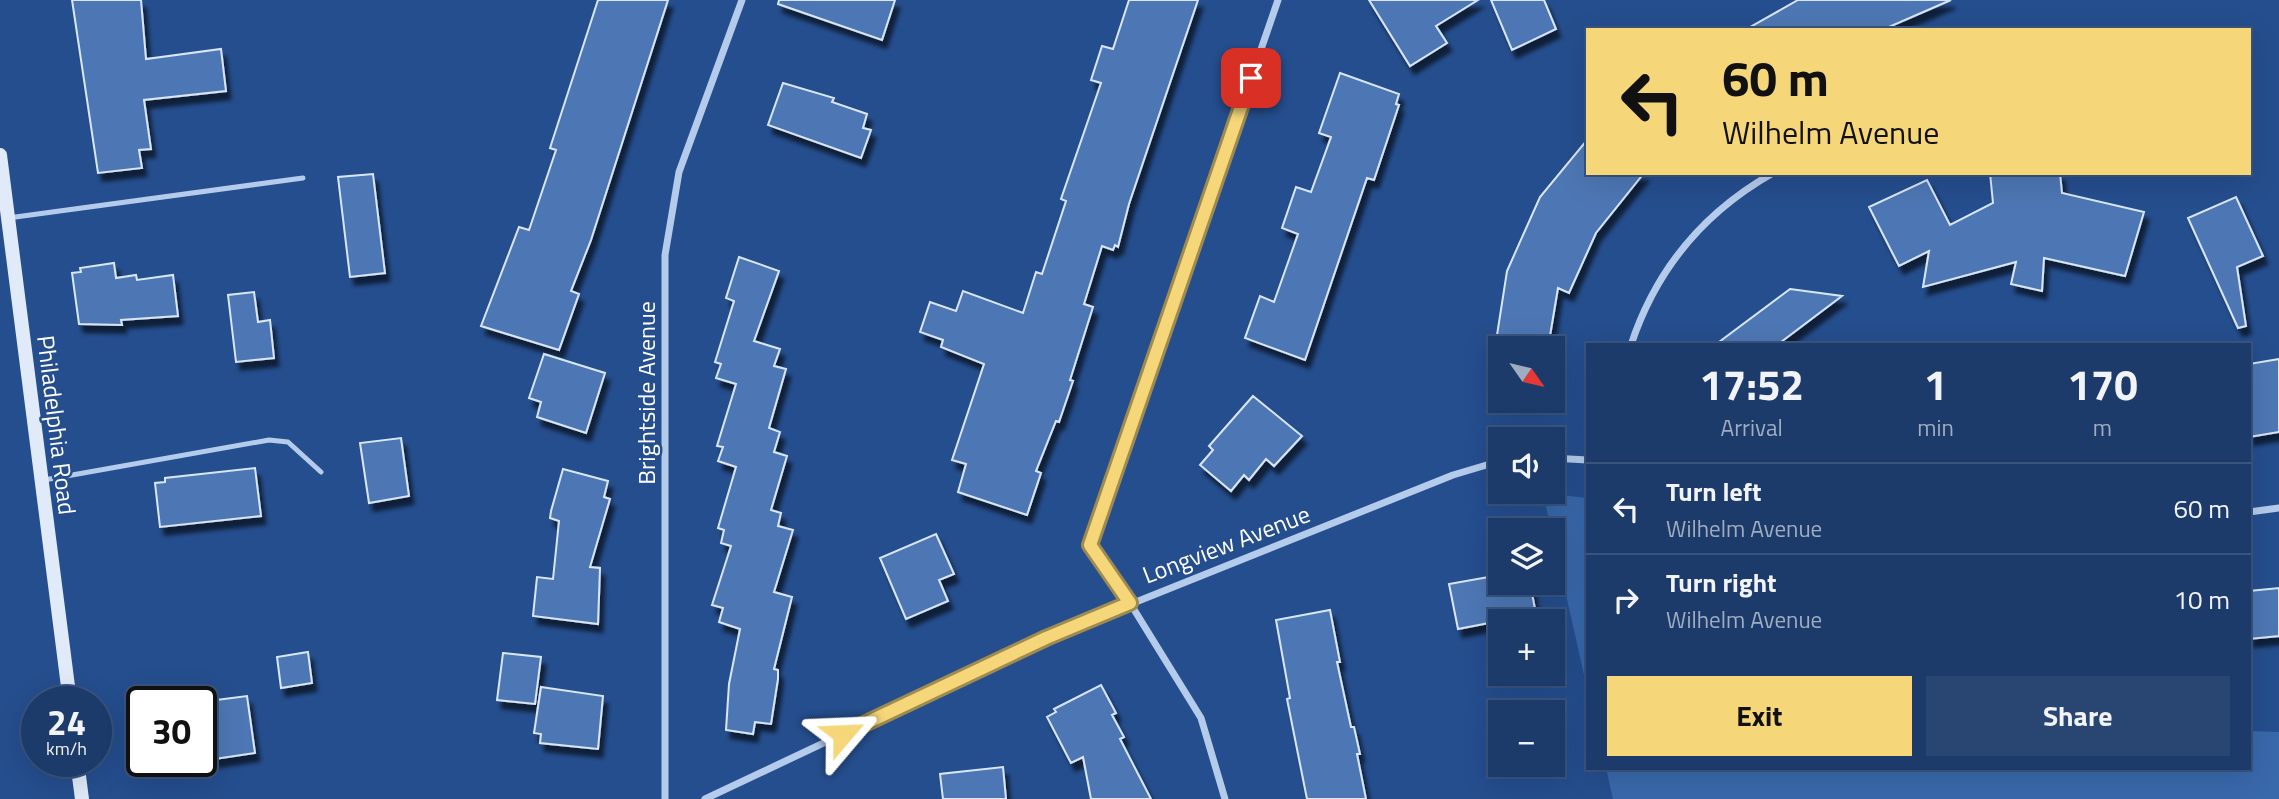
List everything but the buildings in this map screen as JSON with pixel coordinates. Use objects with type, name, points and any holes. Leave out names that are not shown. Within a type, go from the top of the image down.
[{"type":"main road","name":"Philadelphia Road","points":[[0,155],[68,686]]},
{"type":"main road","points":[[79,777],[82,799]]},
{"type":"street","name":"Brightside Avenue","points":[[665,799],[665,255],[680,172],[743,0]]},
{"type":"street","points":[[1226,799],[1201,718],[1130,603],[1090,545],[1278,0]]},
{"type":"street","points":[[1632,343],[1654,288],[1693,234],[1743,191],[1770,175]]},
{"type":"street","points":[[1565,459],[1586,460]]},
{"type":"street","name":"Longview Avenue","points":[[705,799],[1036,643],[1453,475],[1488,465]]},
{"type":"street","points":[[2251,512],[2279,508]]},
{"type":"street","points":[[726,790],[727,799]]},
{"type":"lane","points":[[8,218],[303,178]]},
{"type":"lane","points":[[41,481],[269,440],[288,442],[321,472]]},
{"type":"shaded area","points":[[1565,496],[1586,498],[1586,684],[1565,590],[1565,518],[1549,518],[1545,504],[1565,504]]},
{"type":"shaded area","points":[[2251,731],[2279,732],[2279,799],[1613,799],[1606,770],[2251,770]]},
{"type":"route","points":[[843,734],[1046,638],[1130,603],[1090,545],[1251,78]]}]
